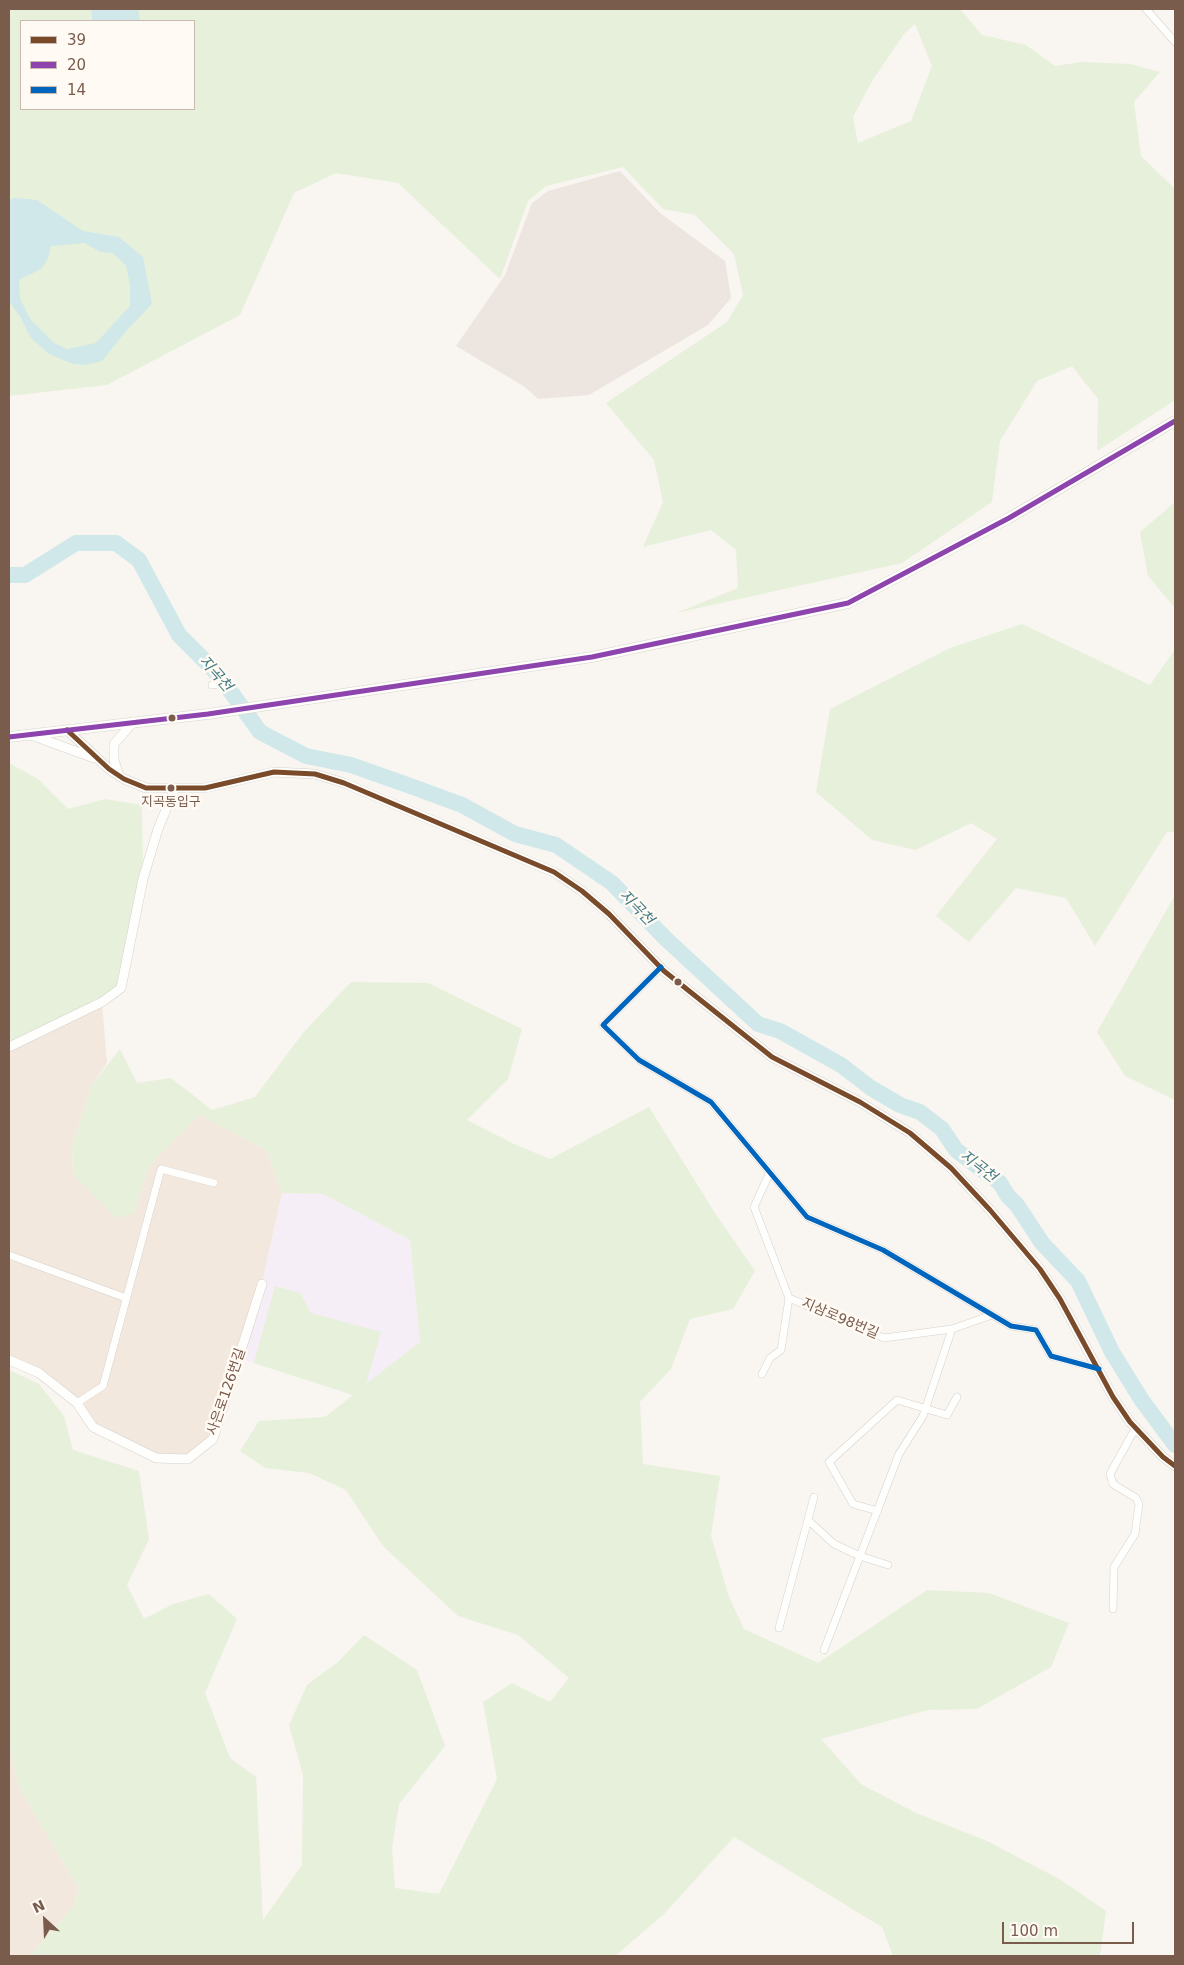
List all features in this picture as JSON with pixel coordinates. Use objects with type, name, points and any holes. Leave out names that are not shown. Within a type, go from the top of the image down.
[{"type":"main road","points":[[9,738],[208,714],[592,657],[848,603],[1009,518],[1175,422]]},
{"type":"street","points":[[1146,9],[1175,42]]},
{"type":"street","points":[[212,685],[220,684]]},
{"type":"street","points":[[120,776],[114,760],[114,744],[133,722]]},
{"type":"street","points":[[67,730],[95,758],[120,776],[146,788],[205,788],[274,772],[315,774],[344,783],[554,872],[582,891],[609,914],[661,967],[772,1057],[860,1102],[910,1133],[951,1168],[1040,1269],[1060,1299],[1113,1397],[1136,1428],[1163,1457],[1175,1466]]},
{"type":"street","points":[[31,735],[95,758]]},
{"type":"street","points":[[9,1047],[102,1002],[121,988],[143,879],[158,829],[175,788]]},
{"type":"street","points":[[661,967],[603,1024],[638,1060],[711,1102],[807,1217],[883,1250],[1012,1326],[1036,1330],[1051,1356],[1099,1369]]},
{"type":"street","points":[[77,1403],[103,1386],[161,1170],[214,1183]]},
{"type":"street","name":"지삼로98번길","points":[[762,1374],[770,1358],[781,1350],[789,1298],[754,1207],[770,1172]]},
{"type":"street","points":[[9,1255],[126,1298]]},
{"type":"street","name":"사은로126번길","points":[[9,1360],[39,1373],[77,1403],[93,1427],[156,1458],[188,1459],[213,1439],[262,1284]]},
{"type":"street","name":"지삼로98번길","points":[[789,1298],[884,1338],[952,1329],[992,1315]]},
{"type":"street","points":[[824,1650],[899,1454],[925,1409],[952,1329]]},
{"type":"street","points":[[878,1511],[853,1504],[829,1462],[897,1400],[947,1415],[957,1397]]},
{"type":"street","points":[[1113,1609],[1114,1567],[1134,1534],[1139,1504],[1136,1498],[1113,1484],[1110,1474],[1136,1428]]},
{"type":"street","points":[[779,1628],[814,1497]]},
{"type":"street","points":[[808,1520],[834,1544],[860,1556],[888,1565]]},
{"type":"shaded area","points":[[620,171],[660,213],[725,261],[731,298],[708,325],[589,395],[538,399],[525,387],[456,346],[505,275],[532,203],[548,191]]},
{"type":"shaded area","points":[[102,1002],[107,1063],[93,1083],[72,1145],[73,1174],[134,1213],[149,1166],[199,1114],[266,1150],[282,1193],[262,1284],[213,1439],[188,1459],[156,1458],[93,1427],[77,1403],[39,1373],[9,1360],[9,1047]]},
{"type":"shaded area","points":[[282,1193],[323,1194],[410,1240],[420,1342],[353,1395],[239,1358],[262,1284]]},
{"type":"shaded area","points":[[9,1746],[19,1787],[79,1889],[73,1907],[30,1956],[9,1956]]},
{"type":"green space","points":[[9,9],[960,9],[982,35],[1026,45],[1055,66],[1082,62],[1130,64],[1160,72],[1134,102],[1141,156],[1175,189],[1175,400],[1097,451],[1098,399],[1072,366],[1037,381],[1000,441],[992,502],[902,563],[676,613],[738,588],[736,550],[711,530],[643,547],[663,502],[654,460],[606,403],[727,322],[743,295],[734,254],[695,215],[663,209],[623,167],[546,186],[528,201],[500,279],[398,183],[336,173],[294,193],[240,315],[107,385],[9,396]],"holes":[[[915,24],[932,66],[911,121],[858,143],[853,117],[872,81],[904,34]]]},
{"type":"green space","points":[[1175,502],[1175,608],[1148,576],[1140,532]]},
{"type":"green space","points":[[1022,624],[1150,685],[1175,649],[1175,832],[1167,832],[1095,946],[1066,898],[1016,888],[969,942],[936,916],[997,839],[971,823],[916,850],[872,840],[816,792],[830,709],[950,648]]},
{"type":"green space","points":[[9,763],[38,779],[68,809],[105,799],[142,805],[143,879],[121,988],[9,1045]]},
{"type":"green space","points":[[1175,895],[1175,1100],[1125,1076],[1097,1032]]},
{"type":"green space","points":[[351,982],[428,983],[522,1029],[508,1079],[467,1120],[514,1144],[550,1159],[649,1107],[715,1213],[755,1271],[733,1309],[690,1319],[671,1369],[640,1402],[643,1464],[720,1476],[711,1536],[729,1597],[744,1629],[818,1663],[927,1590],[989,1593],[1069,1623],[1051,1667],[977,1709],[928,1710],[821,1739],[861,1784],[916,1813],[987,1841],[1061,1880],[1106,1911],[1100,1956],[893,1956],[882,1927],[734,1837],[664,1914],[615,1956],[30,1956],[73,1907],[79,1889],[19,1787],[9,1746],[9,1370],[39,1384],[64,1416],[73,1450],[139,1471],[149,1539],[127,1585],[144,1619],[173,1604],[209,1594],[237,1619],[205,1693],[230,1758],[256,1777],[263,1920],[302,1865],[303,1775],[289,1725],[307,1685],[338,1662],[364,1635],[417,1670],[445,1746],[399,1804],[392,1848],[395,1888],[439,1894],[497,1779],[483,1702],[512,1683],[550,1702],[569,1678],[518,1635],[458,1616],[383,1546],[346,1490],[309,1473],[265,1468],[240,1451],[259,1421],[325,1417],[353,1395],[254,1363],[275,1286],[300,1293],[311,1313],[381,1332],[366,1384],[420,1342],[410,1240],[323,1194],[282,1193],[266,1150],[199,1115],[149,1166],[134,1213],[116,1218],[73,1174],[72,1145],[93,1083],[120,1049],[137,1083],[171,1078],[212,1110],[255,1097],[303,1033]]},
{"type":"water","points":[[91,9],[138,9],[140,20],[92,20]]},
{"type":"water","points":[[15,198],[37,200],[83,231],[119,237],[143,257],[152,304],[126,331],[102,361],[86,365],[73,364],[49,354],[30,337],[21,318],[9,301],[9,200]],"holes":[[[85,243],[100,252],[112,253],[126,265],[130,285],[130,306],[96,343],[67,349],[54,343],[30,319],[20,299],[19,280],[41,269],[48,259],[51,246]]]},
{"type":"waterway","name":"지곡천","points":[[9,575],[25,575],[76,543],[116,543],[139,560],[179,635],[218,674],[260,732],[306,756],[351,765],[416,788],[462,805],[515,834],[556,845],[612,883],[665,938],[758,1024],[780,1031],[841,1065],[871,1088],[900,1105],[920,1112],[942,1129],[956,1150],[1000,1183],[1042,1243],[1078,1281],[1112,1352],[1141,1399],[1175,1445]]},
{"type":"transit line","name":"20","points":[[9,737],[208,714],[592,657],[848,603],[1009,518],[1175,421]]},
{"type":"transit line","name":"39","points":[[67,730],[109,769],[124,779],[146,788],[205,788],[274,772],[315,774],[344,783],[554,872],[582,891],[609,914],[664,971],[772,1057],[860,1102],[910,1133],[951,1168],[1040,1269],[1060,1299],[1113,1397],[1130,1422],[1163,1457],[1175,1466]]},
{"type":"transit line","name":"14","points":[[661,967],[603,1025],[639,1060],[711,1102],[807,1217],[883,1250],[1011,1326],[1036,1330],[1051,1356],[1099,1369]]},
{"type":"place","name":"지곡동입구","points":[[171,788]]}]
